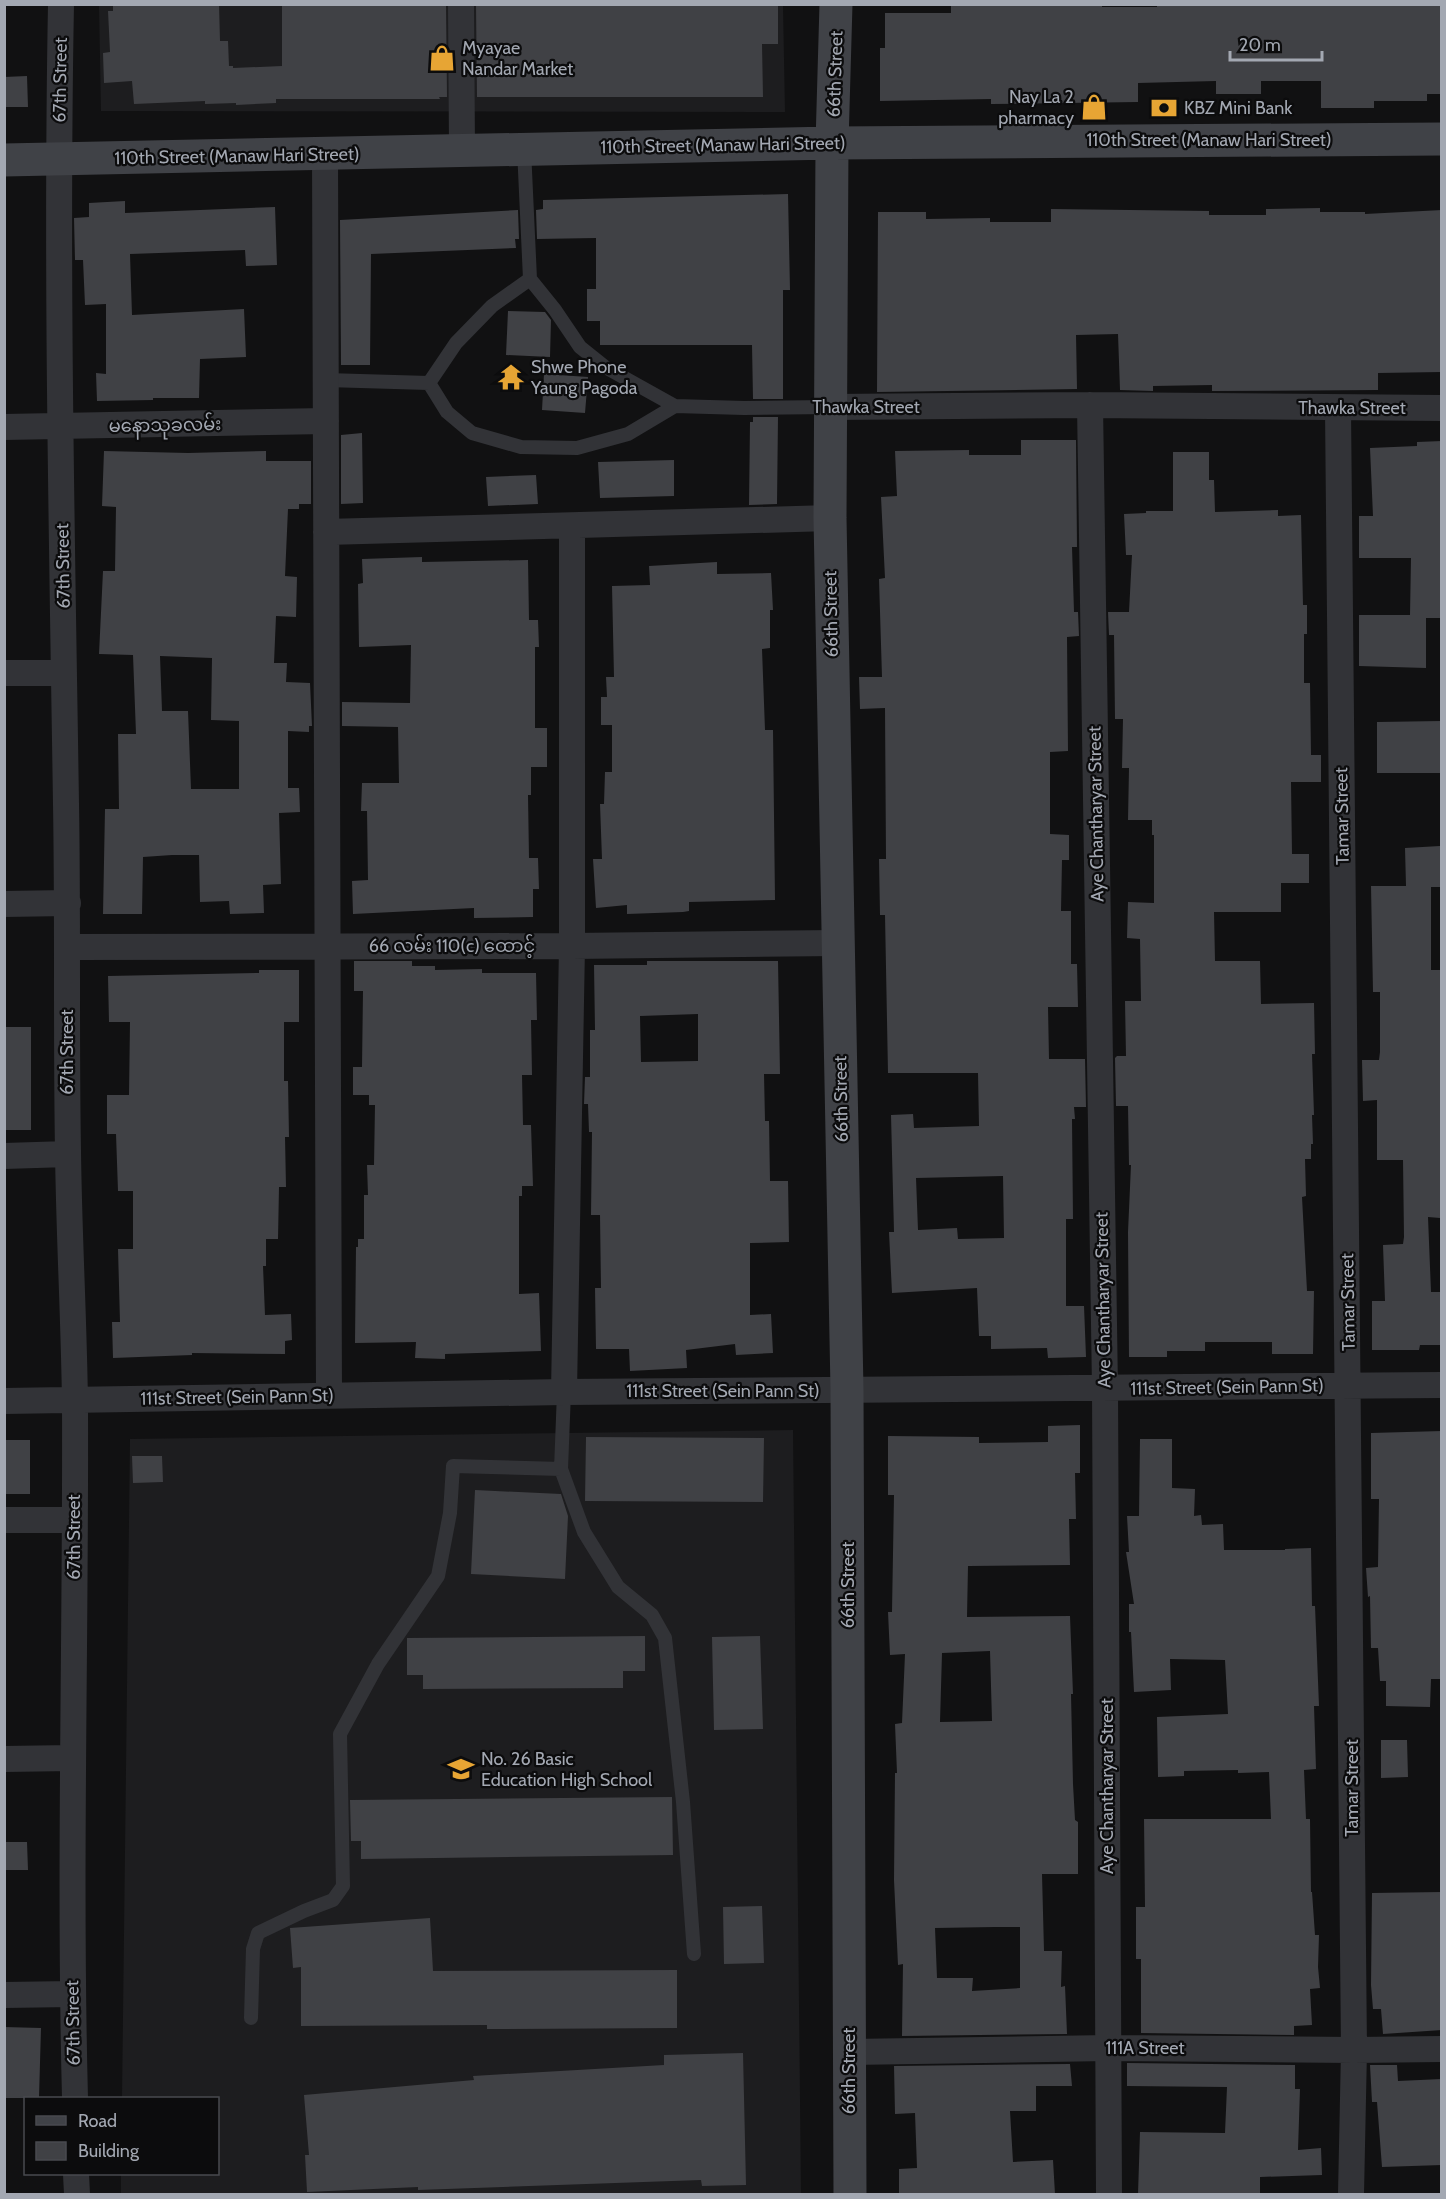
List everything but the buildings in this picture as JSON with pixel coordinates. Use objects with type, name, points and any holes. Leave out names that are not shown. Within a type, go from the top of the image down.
[{"type":"street","name":"67th Street","points":[[61,4],[58,160],[60,428],[68,903],[68,1155],[75,1400],[72,1758],[72,1994],[75,2097]]},
{"type":"street","points":[[461,4],[462,150]]},
{"type":"street","name":"66th Street","points":[[836,4],[832,143],[830,518],[847,1390],[850,2194]]},
{"type":"street","name":"110th Street (Manaw Hari Street)","points":[[4,160],[832,143],[1442,139]]},
{"type":"street","points":[[325,154],[328,1395]]},
{"type":"street","name":"Thawka Street","points":[[830,407],[1090,405],[1338,409],[1442,408]]},
{"type":"street","name":"Aye Chantharyar Street","points":[[1090,405],[1105,1389],[1109,2194]]},
{"type":"street","name":"Tamar Street","points":[[1338,409],[1354,2050],[1351,2194]]},
{"type":"street","name":"မနောသုခလမ်း","points":[[4,427],[60,428],[326,421]]},
{"type":"street","points":[[326,532],[830,518]]},
{"type":"street","points":[[564,1392],[572,946],[572,526]]},
{"type":"street","points":[[4,673],[64,673]]},
{"type":"street","points":[[4,904],[68,903]]},
{"type":"street","name":"66 လမ်း 110(c) ထောင့်","points":[[67,947],[838,943]]},
{"type":"street","points":[[4,1156],[68,1155]]},
{"type":"street","name":"111st Street (Sein Pann St)","points":[[4,1401],[564,1392],[1442,1385]]},
{"type":"street","points":[[4,1520],[74,1520]]},
{"type":"street","points":[[4,1759],[72,1758]]},
{"type":"street","points":[[4,1995],[72,1994]]},
{"type":"street","name":"111A Street","points":[[849,2052],[1109,2048],[1442,2049]]},
{"type":"street","points":[[76,2175],[77,2194]]},
{"type":"lane","points":[[524,149],[530,279],[580,347],[605,367],[675,406]]},
{"type":"lane","points":[[429,384],[456,343],[492,306],[530,279]]},
{"type":"lane","points":[[326,380],[429,384]]},
{"type":"lane","points":[[429,384],[447,412],[472,433],[521,447],[577,448],[628,434],[675,406]]},
{"type":"lane","name":"Thawka Street","points":[[675,406],[830,407]]},
{"type":"lane","points":[[564,1392],[561,1469],[584,1532],[618,1587],[652,1615],[665,1638],[683,1802],[694,1953]]},
{"type":"lane","points":[[251,2018],[253,1949],[258,1933],[333,1900],[343,1886],[340,1734],[378,1664],[438,1576],[450,1513],[453,1466],[561,1469]]},
{"type":"shaded area","name":"Myayae Nandar Market","points":[[99,5],[783,5],[785,112],[101,111]]},
{"type":"shaded area","name":"No. 26 Basic Education High School","points":[[793,1430],[801,2194],[121,2194],[121,2175],[219,2175],[219,2097],[122,2097],[130,1439]]},
{"type":"place","name":"Myayae Nandar Market","points":[[442,58]]},
{"type":"place","name":"Nay La 2 pharmacy","points":[[1094,107]]},
{"type":"place","name":"KBZ Mini Bank","points":[[1164,108]]},
{"type":"place","name":"Shwe Phone Yaung Pagoda","points":[[511,377]]},
{"type":"place","name":"No. 26 Basic Education High School","points":[[461,1769]]}]
